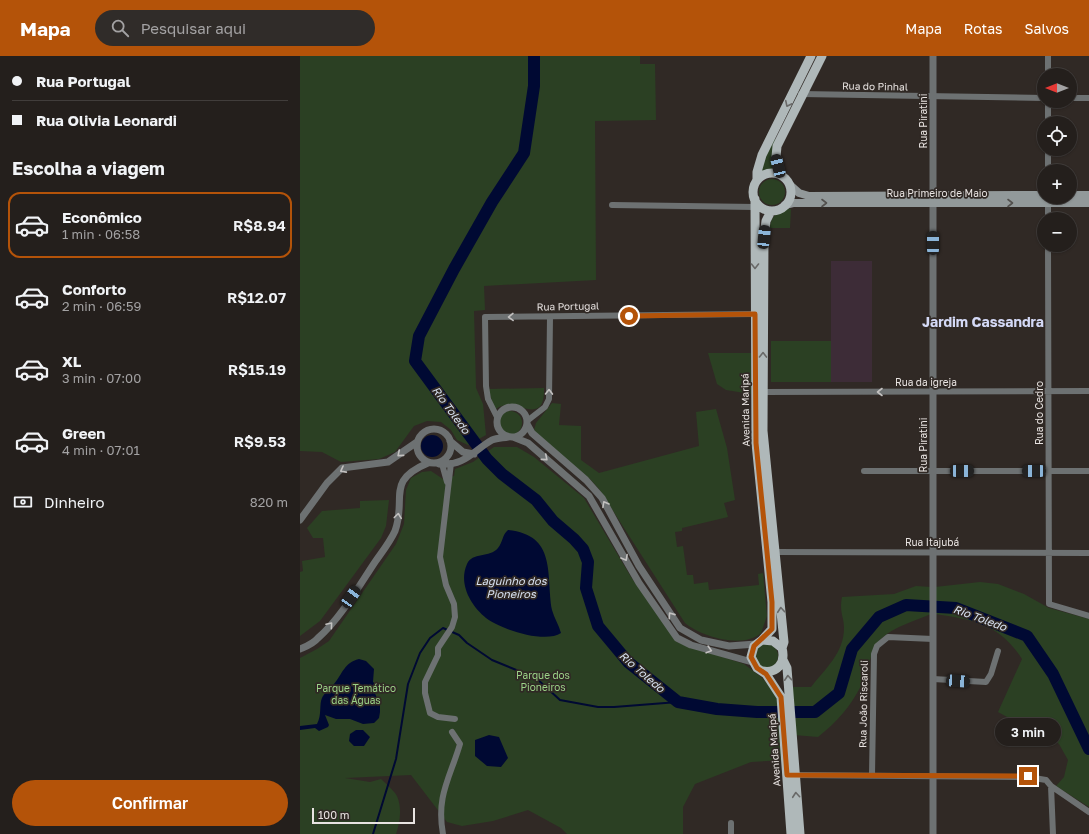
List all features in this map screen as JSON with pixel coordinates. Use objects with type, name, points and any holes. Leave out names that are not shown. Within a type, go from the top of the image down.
[{"type":"main road","points":[[811,56],[798,93],[777,146],[776,157],[780,174],[790,185],[790,198],[785,205],[771,211],[755,203],[754,193],[757,172],[762,155],[798,93],[822,56]]},
{"type":"main road","points":[[757,180],[768,173],[780,174]]},
{"type":"main road","name":"Rua Primeiro de Maio","points":[[790,185],[799,193],[809,196],[933,200]]},
{"type":"main road","points":[[1077,195],[1089,195]]},
{"type":"main road","name":"Rua Primeiro de Maio","points":[[785,205],[793,203],[1037,198]]},
{"type":"main road","name":"Rua Primeiro de Maio","points":[[1077,202],[1089,203]]},
{"type":"main road","name":"Avenida Maripá","points":[[755,203],[756,443],[772,602],[772,629],[759,642]]},
{"type":"main road","name":"Avenida Maripá","points":[[771,211],[766,221],[764,237],[764,438],[784,642],[782,648]]},
{"type":"main road","points":[[773,641],[782,648],[783,660],[778,669],[773,671],[762,671],[752,662],[752,651],[759,642],[773,641]]},
{"type":"main road","name":"Avenida Maripá","points":[[783,660],[787,668],[785,697],[791,775],[800,834]]},
{"type":"main road","name":"Avenida Maripá","points":[[762,671],[785,697]]},
{"type":"main road","name":"Avenida Maripá","points":[[791,775],[791,834]]},
{"type":"street","name":"Rua Piratini","points":[[933,56],[933,834]]},
{"type":"street","points":[[1048,56],[1048,68]]},
{"type":"street","name":"Rua do Pinhal","points":[[798,93],[933,97],[1037,98]]},
{"type":"street","points":[[1077,98],[1089,98]]},
{"type":"street","points":[[612,205],[755,203]]},
{"type":"street","name":"Rua do Cedro","points":[[1048,252],[1049,604],[1089,616]]},
{"type":"street","name":"Rua Portugal","points":[[497,417],[488,399],[486,386],[484,319],[755,314]]},
{"type":"street","points":[[300,649],[310,646],[320,638],[367,574],[394,531],[398,518],[399,491],[403,480],[416,468],[428,463],[451,463],[475,453],[492,440],[522,433],[527,422],[545,407],[549,399],[550,317]]},
{"type":"street","name":"Rua da igreja","points":[[763,392],[1089,391]]},
{"type":"street","points":[[492,440],[497,427],[497,417],[503,410],[513,407],[522,410],[532,433],[586,480],[602,498],[639,566],[680,628],[701,640],[729,646],[759,642]]},
{"type":"street","points":[[497,427],[500,431],[510,437],[528,443],[590,496],[639,583],[677,638],[691,645],[752,662]]},
{"type":"street","points":[[428,463],[420,456],[417,447],[423,433],[434,429],[444,432],[452,446],[449,455],[439,464]]},
{"type":"street","points":[[450,441],[463,452],[475,453]]},
{"type":"street","points":[[300,520],[327,483],[342,468],[362,464],[381,464],[393,460],[418,442]]},
{"type":"street","points":[[451,463],[440,557],[446,585],[455,610],[452,627],[438,648],[438,655],[425,682],[425,693],[430,713],[438,717],[455,719]]},
{"type":"street","points":[[439,464],[448,486]]},
{"type":"street","points":[[864,471],[1089,471]]},
{"type":"street","name":"Rua Itajubá","points":[[775,552],[1089,553]]},
{"type":"street","name":"Rua João Riscaroli","points":[[872,775],[874,654],[877,646],[888,637],[933,639]]},
{"type":"street","points":[[933,679],[986,682],[991,674],[998,652]]},
{"type":"street","points":[[443,834],[440,805],[446,780],[460,744],[452,732]]},
{"type":"street","points":[[791,775],[1028,776],[1046,780],[1051,786],[1089,812]]},
{"type":"street","points":[[1051,786],[1053,834]]},
{"type":"street","points":[[731,823],[731,834]]},
{"type":"shaded area","points":[[831,261],[872,261],[872,382],[831,382]]},
{"type":"green space","points":[[300,56],[640,56],[640,64],[655,64],[656,120],[595,121],[596,280],[484,286],[485,310],[474,311],[476,388],[483,404],[486,435],[468,445],[457,440],[451,430],[441,422],[427,421],[414,426],[395,452],[379,459],[341,462],[322,452],[300,451]]},
{"type":"green space","points":[[774,138],[776,140],[776,170],[766,171],[760,174],[766,156]]},
{"type":"green space","points":[[772,179],[781,183],[785,192],[781,201],[772,205],[763,201],[759,192],[763,183]]},
{"type":"green space","points":[[784,209],[791,209],[790,228],[770,228],[774,216]]},
{"type":"green space","points":[[771,341],[831,341],[831,382],[771,382]]},
{"type":"green space","points":[[708,353],[751,353],[751,394],[726,390],[717,384]]},
{"type":"green space","points":[[544,388],[543,401],[539,407],[526,409],[510,405],[502,406],[495,410],[488,389]]},
{"type":"green space","points":[[552,403],[561,404],[559,425],[581,426],[581,460],[599,473],[699,446],[696,412],[716,409],[727,448],[735,500],[724,503],[728,517],[682,528],[682,531],[675,532],[677,547],[683,546],[687,575],[693,575],[694,584],[708,582],[709,590],[759,585],[758,574],[763,573],[767,616],[761,633],[753,638],[734,641],[712,637],[692,628],[685,623],[599,489],[591,480],[534,430],[536,423]]},
{"type":"green space","points":[[510,411],[519,414],[522,423],[519,432],[510,435],[501,432],[498,423],[501,414]]},
{"type":"green space","name":"Parque dos Pioneiros","points":[[494,447],[517,447],[534,457],[584,498],[631,577],[677,642],[744,664],[760,676],[781,697],[786,760],[751,762],[695,784],[683,807],[683,834],[567,834],[561,828],[528,810],[493,821],[462,826],[447,822],[411,775],[345,778],[370,782],[381,779],[395,793],[398,797],[400,808],[400,819],[396,834],[300,834],[300,658],[329,641],[396,544],[404,524],[406,490],[411,478],[422,472],[431,471],[443,479],[454,476],[455,469],[473,462]]},
{"type":"green space","points":[[389,500],[386,526],[381,538],[320,621],[300,636],[300,572],[303,571],[302,561],[325,557],[323,538],[313,538],[307,528],[322,511],[360,508],[360,501]]},
{"type":"green space","points":[[980,582],[998,584],[1024,594],[1049,608],[1089,619],[1089,807],[1056,786],[1064,777],[1068,760],[1059,744],[1039,725],[1009,718],[998,712],[1022,659],[1013,647],[1004,638],[984,625],[961,618],[935,614],[935,587]]},
{"type":"green space","points":[[916,586],[931,587],[931,614],[899,627],[882,638],[874,649],[864,680],[857,694],[837,720],[825,731],[818,737],[794,735],[790,687],[811,687],[833,660],[841,645],[843,637],[844,624],[841,611],[842,597],[894,594]]},
{"type":"green space","points":[[766,644],[774,648],[778,656],[774,664],[766,668],[758,664],[754,656],[758,648]]},
{"type":"water","points":[[432,435],[440,438],[443,446],[440,454],[432,457],[424,454],[421,446],[424,438]]},
{"type":"water","name":"Laguinho dos Pioneiros","points":[[508,530],[524,533],[535,540],[542,548],[546,558],[548,570],[552,610],[561,633],[554,636],[534,636],[501,627],[486,618],[471,601],[465,587],[464,579],[469,560],[495,551],[500,546]]},
{"type":"water","points":[[359,659],[366,661],[374,669],[373,682],[378,686],[374,691],[380,705],[379,718],[374,723],[363,724],[350,719],[336,719],[325,715],[329,725],[328,727],[319,731],[315,728],[300,730],[300,726],[317,724],[323,696],[334,684],[344,669],[350,663]]},
{"type":"water","points":[[356,730],[363,730],[370,737],[364,746],[354,746],[349,741],[350,734]]},
{"type":"water","points":[[489,735],[499,737],[508,758],[501,767],[487,766],[475,756],[475,740]]},
{"type":"waterway","name":"Rio Toledo","points":[[534,56],[534,86],[524,153],[492,202],[454,269],[419,336],[415,361],[487,459],[502,474],[536,500],[553,521],[583,549],[588,562],[586,588],[598,626],[628,662],[678,702],[717,709],[757,712],[815,712],[839,693],[852,649],[879,617],[906,605],[956,608],[1027,636],[1053,674],[1089,749]]},
{"type":"waterway","points":[[373,834],[396,759],[408,684],[420,653],[430,638],[443,628],[459,635],[467,643],[492,660],[536,678],[560,700],[598,707],[678,702]]},
{"type":"district","name":"Jardim Cassandra","points":[[983,322]]},
{"type":"route","points":[[629,316],[755,314],[756,443],[772,602],[772,629],[754,646],[751,657],[752,662],[757,668],[766,674],[774,683],[781,697],[787,775],[1028,776]]},
{"type":"park label","name":"Parque Temático das Águas","points":[[356,694]]}]
